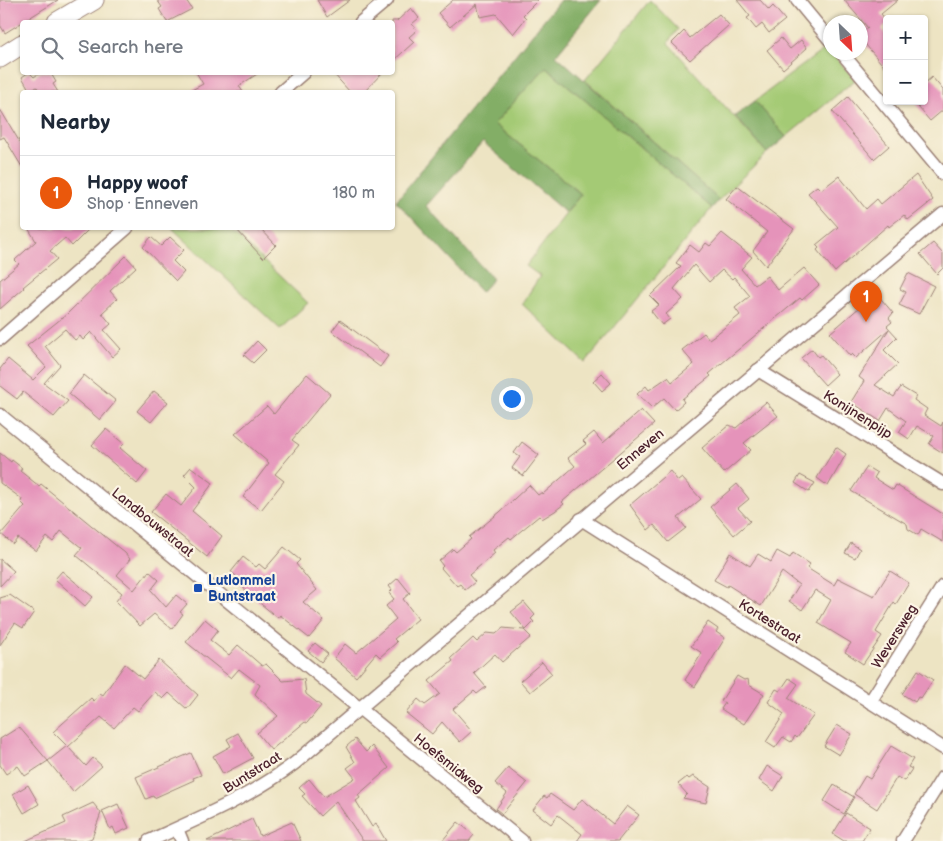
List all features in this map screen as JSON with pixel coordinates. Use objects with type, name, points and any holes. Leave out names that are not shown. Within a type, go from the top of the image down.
[{"type":"main road","points":[[60,20],[94,0]]},
{"type":"main road","points":[[0,58],[20,45]]},
{"type":"street","points":[[363,20],[386,0]]},
{"type":"street","points":[[797,0],[823,32]]},
{"type":"street","points":[[848,60],[943,174]]},
{"type":"street","points":[[283,90],[301,75]]},
{"type":"street","name":"Enneven","points":[[358,708],[943,214]]},
{"type":"street","points":[[0,339],[125,230]]},
{"type":"street","name":"Konijnenpijp","points":[[758,370],[943,484]]},
{"type":"street","name":"Landbouwstraat","points":[[0,415],[358,708]]},
{"type":"street","name":"Kortestraat","points":[[581,519],[943,748]]},
{"type":"street","name":"Weversweg","points":[[870,702],[943,586]]},
{"type":"street","name":"Buntstraat","points":[[149,841],[243,798],[270,782],[358,708]]},
{"type":"street","name":"Hoefsmidweg","points":[[358,708],[522,841]]},
{"type":"street","points":[[903,841],[943,777]]},
{"type":"street","points":[[176,829],[182,841]]},
{"type":"green space","points":[[560,0],[601,0],[556,55],[719,200],[712,208],[546,67],[494,124],[581,194],[566,213],[483,142],[426,206],[493,279],[481,292],[396,201]]},
{"type":"green space","points":[[650,0],[678,29],[668,43],[767,153],[719,200],[585,80]]},
{"type":"green space","points":[[823,50],[823,60],[838,60],[855,80],[786,137],[755,101]]},
{"type":"green space","points":[[546,67],[712,208],[585,363],[522,304],[540,276],[526,266],[581,194],[494,124]]},
{"type":"green space","points":[[755,101],[786,137],[767,153],[735,116]]},
{"type":"green space","points":[[174,230],[231,230],[308,303],[280,329]]},
{"type":"building","points":[[0,0],[58,0],[26,20],[20,20],[20,24],[5,33],[0,25]]},
{"type":"building","points":[[157,0],[186,0],[192,9],[171,20],[166,20],[159,9],[162,7]]},
{"type":"building","points":[[317,0],[350,0],[327,17]]},
{"type":"building","points":[[453,0],[538,0],[523,15],[526,18],[513,34],[496,14],[480,17],[477,4],[450,27],[438,13]]},
{"type":"building","points":[[737,0],[760,0],[769,10],[773,6],[785,20],[769,33],[762,24],[756,29],[747,18],[750,16]]},
{"type":"building","points":[[844,0],[898,0],[881,14],[883,16],[883,27],[881,29],[883,31],[883,65],[868,47],[868,15],[857,15]]},
{"type":"building","points":[[411,8],[419,18],[412,24],[417,30],[409,37],[414,42],[395,59],[395,21]]},
{"type":"building","points":[[719,14],[729,25],[690,60],[672,43],[684,31],[690,38]]},
{"type":"building","points":[[781,38],[790,49],[801,40],[807,48],[783,69],[767,50]]},
{"type":"building","points":[[25,75],[32,75],[34,77],[37,75],[52,75],[56,82],[53,84],[57,90],[39,90],[37,87],[29,90],[22,77]]},
{"type":"building","points":[[198,75],[256,75],[239,86],[242,90],[192,90],[203,84]]},
{"type":"building","points":[[335,75],[380,75],[366,90],[348,90]]},
{"type":"building","points":[[932,77],[943,90],[943,110],[930,121],[916,105],[928,105],[928,80]]},
{"type":"building","points":[[848,97],[889,146],[874,159],[832,111]]},
{"type":"building","points":[[0,109],[20,143],[20,164],[4,137],[0,139]]},
{"type":"building","points":[[916,175],[933,200],[908,220],[904,215],[889,227],[888,225],[835,272],[817,250],[819,248],[816,245],[838,227],[808,193],[817,186],[821,190],[839,176],[866,209],[877,199],[881,204]]},
{"type":"building","points":[[737,186],[794,229],[766,266],[753,251],[767,232],[726,199]]},
{"type":"building","points":[[29,230],[88,230],[72,246],[65,238],[50,251],[57,259],[0,309],[0,280],[19,264],[15,260],[36,241]]},
{"type":"building","points":[[237,230],[262,230],[276,245],[263,258]]},
{"type":"building","points":[[722,233],[752,257],[741,269],[755,285],[767,276],[778,290],[804,268],[819,285],[802,300],[800,298],[709,374],[711,376],[682,399],[684,402],[675,410],[664,398],[652,408],[637,394],[646,386],[649,390],[668,377],[672,382],[694,364],[682,350],[704,333],[709,339],[719,332],[740,315],[735,308],[750,296],[734,277],[732,279],[722,270],[709,282],[694,265],[674,289],[683,299],[666,314],[670,319],[662,325],[651,311],[659,305],[650,296],[681,266],[676,263],[690,245],[699,252],[706,243],[710,246]]},
{"type":"building","points":[[151,237],[161,246],[170,237],[184,250],[173,261],[184,272],[176,281],[143,247]]},
{"type":"building","points":[[933,243],[943,254],[943,268],[937,274],[920,254]]},
{"type":"building","points":[[126,256],[136,267],[110,291],[117,299],[102,313],[111,324],[104,330],[121,349],[112,357],[91,332],[83,340],[80,336],[75,340],[65,329],[45,346],[60,365],[44,383],[68,401],[54,417],[23,392],[17,399],[0,386],[0,369],[8,359],[33,380],[46,367],[27,346],[67,314]]},
{"type":"building","points":[[908,273],[934,286],[919,314],[899,305],[906,292],[900,289]]},
{"type":"building","points":[[876,293],[893,313],[889,318],[892,322],[887,326],[897,337],[884,350],[898,364],[875,385],[894,397],[901,387],[916,396],[914,400],[927,409],[924,415],[941,426],[943,422],[943,453],[929,444],[934,436],[917,426],[909,439],[899,432],[906,421],[888,408],[880,421],[851,402],[864,381],[859,377],[889,329],[856,358],[852,354],[850,356],[830,333]]},
{"type":"building","points":[[340,320],[388,356],[380,367],[332,331]]},
{"type":"building","points":[[257,341],[266,350],[253,363],[244,355]]},
{"type":"building","points":[[812,349],[818,357],[821,355],[837,374],[825,385],[801,358]]},
{"type":"building","points":[[602,373],[611,383],[602,391],[593,381]]},
{"type":"building","points":[[307,374],[330,394],[292,440],[299,445],[275,474],[284,481],[261,510],[243,497],[269,463],[235,434],[267,406],[274,414]]},
{"type":"building","points":[[84,375],[116,401],[100,420],[69,394]]},
{"type":"building","points":[[154,391],[168,402],[151,422],[137,411]]},
{"type":"building","points":[[766,402],[778,416],[744,443],[751,450],[724,473],[702,448],[729,425],[736,428]]},
{"type":"building","points":[[641,410],[654,424],[562,502],[564,504],[542,519],[539,516],[511,539],[509,537],[493,550],[495,553],[469,575],[475,582],[465,590],[460,584],[457,586],[441,568],[443,566],[439,561],[453,549],[456,552],[471,539],[469,537],[529,485],[538,495],[542,492],[543,494],[575,466],[568,458],[586,444],[583,441],[594,432],[603,443]]},
{"type":"building","points":[[106,429],[124,444],[120,448],[147,471],[137,484],[92,445]]},
{"type":"building","points":[[522,442],[539,455],[523,476],[512,468],[520,457],[514,453]]},
{"type":"building","points":[[836,447],[846,454],[828,486],[817,478]]},
{"type":"building","points":[[0,453],[22,468],[20,471],[39,486],[41,484],[125,553],[130,559],[117,575],[134,590],[149,571],[159,580],[151,590],[166,607],[176,595],[187,604],[180,612],[183,614],[172,629],[154,614],[140,626],[116,601],[122,593],[76,555],[82,548],[61,531],[53,542],[47,537],[36,551],[18,538],[13,544],[1,534],[25,506],[21,502],[22,499],[0,483]]},
{"type":"building","points":[[191,467],[213,483],[192,511],[222,536],[207,557],[151,512],[166,494],[181,506],[196,487],[184,475]]},
{"type":"building","points":[[867,467],[877,473],[874,478],[893,490],[896,485],[943,514],[943,542],[921,529],[918,535],[908,529],[907,524],[851,491]]},
{"type":"building","points":[[670,471],[678,481],[682,478],[701,499],[678,518],[686,528],[668,542],[654,525],[648,530],[630,505]]},
{"type":"building","points":[[800,475],[815,483],[809,492],[795,483]]},
{"type":"building","points":[[737,484],[749,499],[738,508],[750,521],[734,535],[710,507]]},
{"type":"building","points":[[851,543],[860,549],[855,558],[845,553]]},
{"type":"building","points":[[284,547],[300,560],[296,564],[317,590],[303,602],[324,620],[309,638],[280,615],[278,618],[261,604],[237,582],[240,579],[231,572],[243,557],[256,567],[259,564],[265,569]]},
{"type":"building","points":[[777,551],[790,558],[793,553],[810,564],[807,568],[834,585],[838,578],[874,596],[890,571],[909,583],[896,604],[894,602],[876,632],[882,636],[863,664],[845,652],[851,643],[818,623],[831,600],[815,590],[802,610],[789,601],[799,585],[782,572],[761,606],[728,585],[727,587],[714,580],[730,553],[750,566],[758,554],[771,562]]},
{"type":"building","points":[[0,559],[14,571],[0,586]]},
{"type":"building","points":[[62,571],[93,597],[85,606],[55,579]]},
{"type":"building","points":[[398,578],[410,593],[403,599],[418,619],[394,639],[397,642],[380,657],[376,653],[356,677],[334,658],[345,644],[356,653],[396,619],[386,606],[394,599],[389,593],[392,590],[389,586]]},
{"type":"building","points":[[10,595],[34,612],[23,628],[15,623],[0,645],[0,598]]},
{"type":"building","points":[[524,602],[535,615],[531,619],[534,622],[526,630],[511,612]]},
{"type":"building","points":[[205,619],[218,630],[210,640],[229,655],[238,645],[262,666],[266,664],[283,681],[304,679],[306,694],[321,706],[307,723],[305,722],[271,750],[257,733],[278,716],[255,694],[260,685],[239,669],[231,678],[186,642]]},
{"type":"building","points":[[708,622],[718,629],[716,632],[725,638],[695,687],[685,680],[702,653],[691,646]]},
{"type":"building","points":[[503,628],[524,630],[531,637],[502,662],[495,654],[474,673],[486,687],[477,694],[474,691],[453,709],[472,731],[460,742],[442,722],[432,734],[406,713],[418,699],[425,705],[440,694],[429,681],[453,661],[451,658],[473,638],[477,642],[487,633],[496,634]]},
{"type":"building","points":[[315,643],[328,654],[321,662],[308,651]]},
{"type":"building","points":[[159,660],[198,695],[187,709],[169,693],[163,699],[155,692],[138,711],[133,707],[114,728],[101,717],[68,747],[53,732],[91,698],[94,701],[100,693],[103,695],[125,664],[143,679]]},
{"type":"building","points":[[542,662],[552,674],[530,692],[520,681]]},
{"type":"building","points":[[918,670],[933,680],[921,698],[918,697],[915,702],[902,694]]},
{"type":"building","points":[[737,676],[744,680],[748,679],[749,685],[764,694],[744,724],[721,709],[725,703],[721,701]]},
{"type":"building","points":[[789,678],[798,684],[788,698],[814,715],[797,738],[795,736],[791,742],[783,737],[775,748],[766,742],[784,714],[768,702],[776,689],[780,691]]},
{"type":"building","points":[[837,725],[852,734],[839,755],[824,746]]},
{"type":"building","points":[[19,727],[48,761],[25,776],[18,766],[6,774],[0,765],[0,739]]},
{"type":"building","points":[[238,733],[253,758],[223,774],[213,756],[231,746],[227,739]]},
{"type":"building","points":[[355,739],[366,752],[372,746],[389,768],[358,795],[360,798],[356,801],[372,827],[376,824],[386,841],[363,841],[336,801],[320,816],[302,796],[305,794],[299,788],[309,779],[324,797],[355,778],[347,768],[355,762],[346,747]]},
{"type":"building","points":[[67,746],[86,766],[93,758],[102,766],[73,792],[48,761]]},
{"type":"building","points":[[891,746],[913,759],[908,767],[912,769],[904,781],[897,777],[877,809],[854,794],[865,776],[870,779]]},
{"type":"building","points":[[191,753],[201,775],[154,798],[153,796],[146,799],[136,777]]},
{"type":"building","points":[[767,766],[783,776],[774,791],[759,780]]},
{"type":"building","points":[[508,768],[527,783],[502,814],[496,809],[507,793],[495,783]]},
{"type":"building","points":[[693,776],[710,787],[706,803],[683,798],[687,794],[678,784],[687,777],[689,779]]},
{"type":"building","points":[[28,785],[39,804],[24,813],[13,794]]},
{"type":"building","points":[[834,785],[854,797],[844,814],[824,801]]},
{"type":"building","points":[[550,794],[573,810],[582,799],[613,824],[627,806],[639,815],[618,841],[577,841],[582,834],[558,815],[551,824],[533,810],[544,796],[547,798]]},
{"type":"building","points":[[93,803],[101,813],[92,838],[84,841],[25,841],[66,823],[63,817]]},
{"type":"building","points":[[118,804],[129,828],[116,834],[113,827],[110,829],[102,811]]},
{"type":"building","points":[[846,813],[870,828],[862,841],[844,841],[833,834]]},
{"type":"building","points":[[252,819],[260,836],[292,822],[301,841],[207,841]]},
{"type":"building","points":[[458,822],[474,835],[469,841],[442,841]]},
{"type":"place","name":"Happy woof","points":[[866,322]]},
{"type":"place","name":"Lutlommel Buntstraat","points":[[198,588]]}]
